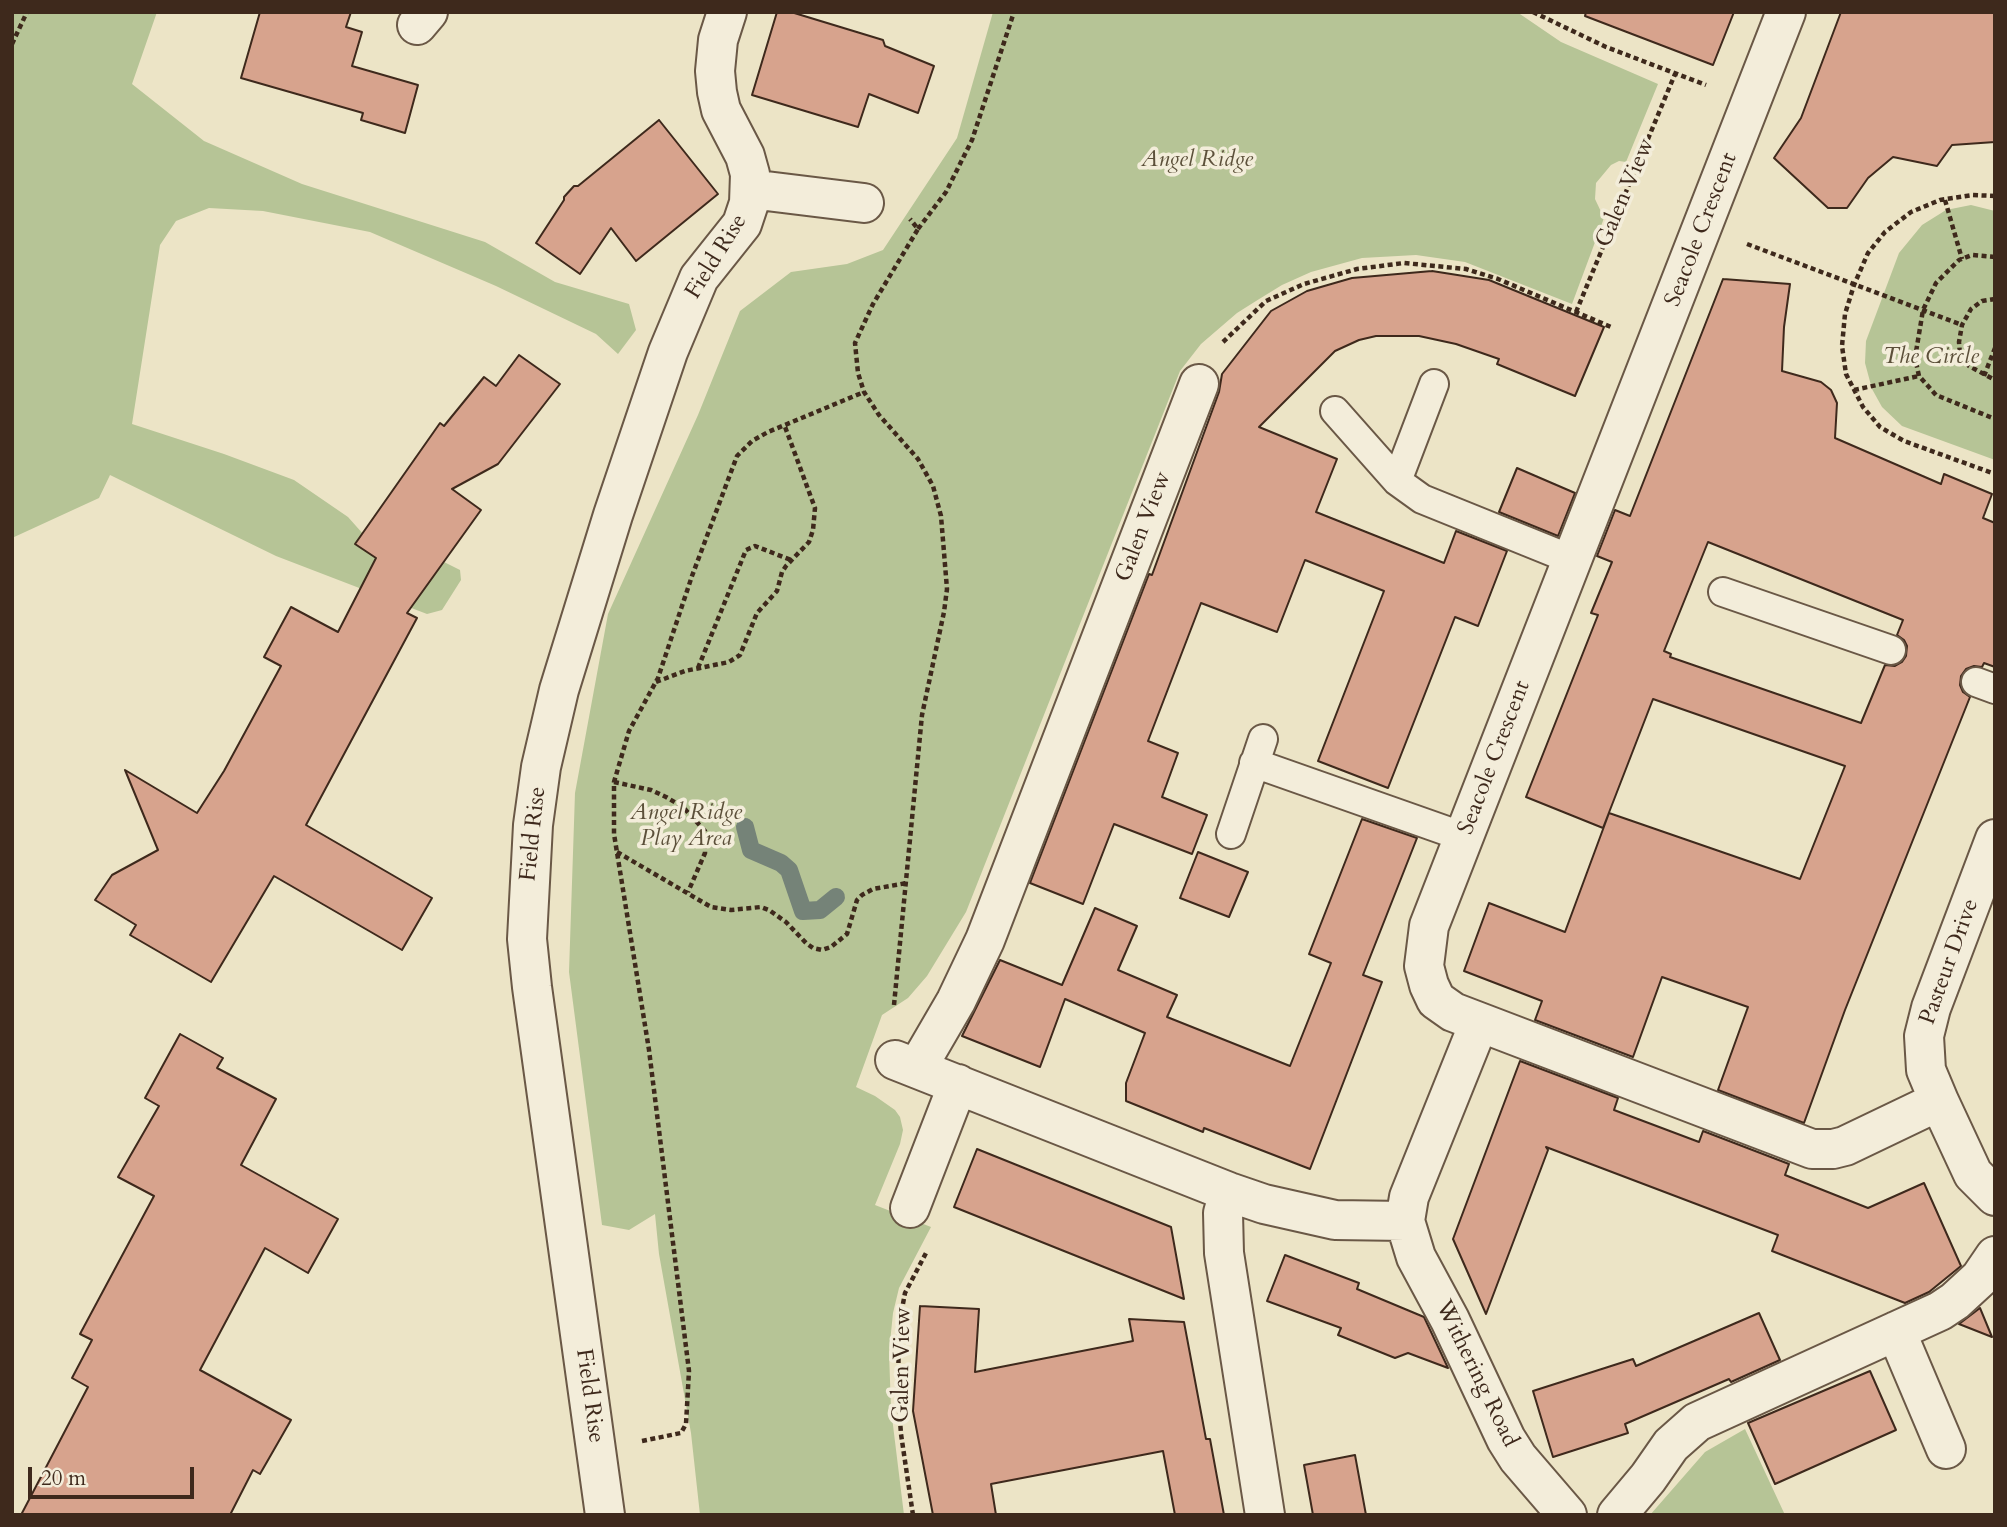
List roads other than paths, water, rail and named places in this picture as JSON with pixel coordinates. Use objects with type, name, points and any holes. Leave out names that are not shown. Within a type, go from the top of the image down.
[{"type":"street","name":"Field Rise","points":[[605,1515],[532,987],[527,939],[533,825],[541,767],[559,690],[613,515],[664,365],[699,278],[746,216],[750,174],[746,156],[721,110],[715,71],[718,40],[727,12]]},
{"type":"street","name":"Seacole Crescent","points":[[1786,12],[1429,926],[1424,966],[1436,1000],[1453,1012],[1812,1149],[1845,1146],[1939,1101]]},
{"type":"street","name":"Field Rise","points":[[750,189],[864,203]]},
{"type":"street","name":"Galen View","points":[[958,1084],[906,1064],[956,1001],[985,940],[1199,384]]},
{"type":"street","name":"Pasteur Drive","points":[[1995,839],[1926,1023],[1924,1057],[1939,1101],[1973,1174],[1995,1196]]},
{"type":"street","points":[[910,1208],[958,1084],[1264,1204],[1335,1220],[1405,1221],[1409,1197],[1479,1023]]},
{"type":"street","points":[[1229,1192],[1223,1213],[1224,1254],[1265,1515]]},
{"type":"street","name":"Withering Road","points":[[1405,1221],[1416,1257],[1450,1320],[1506,1439],[1525,1467],[1567,1515]]},
{"type":"street","points":[[1617,1515],[1671,1445],[1698,1422],[1940,1311],[1980,1278],[1995,1256]]},
{"type":"street","points":[[1896,1331],[1946,1448]]},
{"type":"lane","points":[[1397,481],[1433,384]]},
{"type":"lane","points":[[1335,411],[1397,481],[1422,499],[1573,560]]},
{"type":"lane","points":[[1723,592],[1891,650]]},
{"type":"lane","points":[[1231,834],[1258,751],[1464,837]]},
{"type":"waterway","points":[[745,827],[751,850],[781,863],[789,870],[803,911],[820,910],[836,897]]},
{"type":"park label","name":"Angel Ridge","points":[[1197,161]]},
{"type":"park label","name":"The Circle","points":[[1931,358]]},
{"type":"park label","name":"Angel Ridge Play Area","points":[[686,827]]}]
